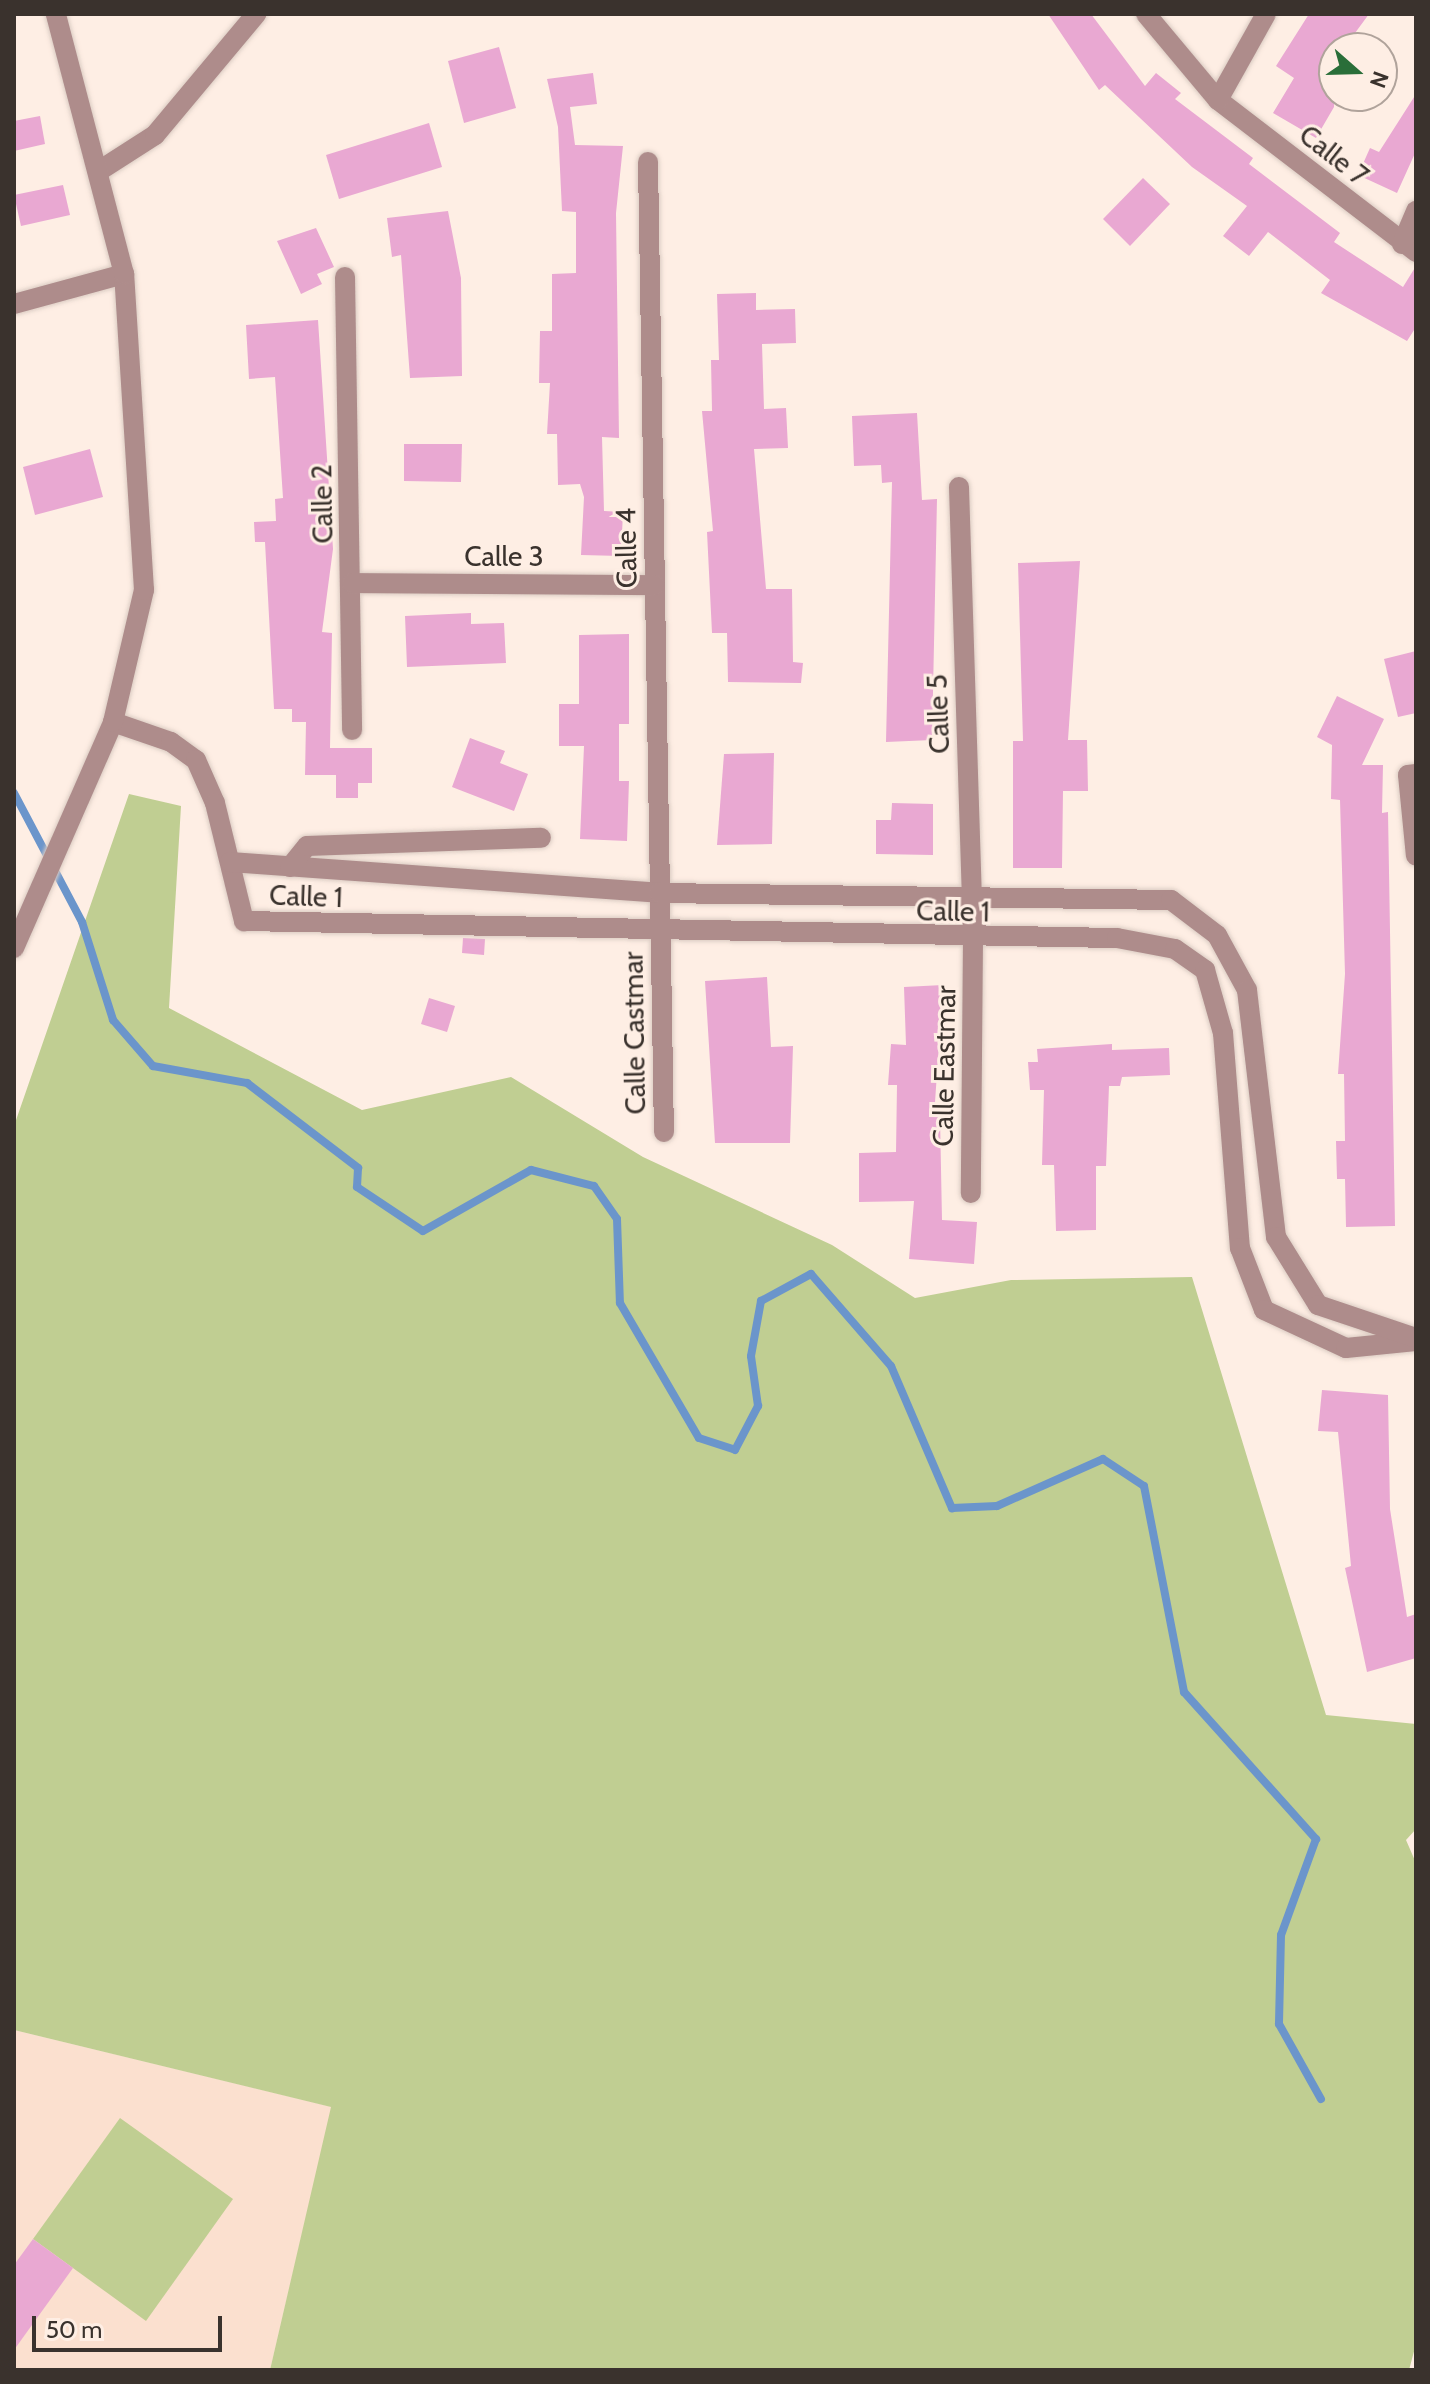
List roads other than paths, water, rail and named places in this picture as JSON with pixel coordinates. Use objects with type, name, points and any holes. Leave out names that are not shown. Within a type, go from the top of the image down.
[{"type":"street","points":[[14,948],[80,789],[113,722],[144,590],[124,274],[102,169],[56,14]]},
{"type":"street","points":[[102,169],[155,135],[256,14]]},
{"type":"street","name":"Calle 7","points":[[1146,14],[1218,100],[1409,248]]},
{"type":"street","points":[[1218,100],[1266,14]]},
{"type":"street","name":"Calle 4","points":[[648,162],[660,933]]},
{"type":"street","points":[[1409,248],[1416,211]]},
{"type":"street","points":[[14,304],[124,274]]},
{"type":"street","name":"Calle 2","points":[[345,277],[352,730]]},
{"type":"street","name":"Calle 5","points":[[959,487],[973,939]]},
{"type":"street","name":"Calle 3","points":[[352,583],[655,585]]},
{"type":"street","name":"Calle 1","points":[[113,722],[171,742],[196,760],[230,862],[244,921],[660,933],[1146,939],[1205,970],[1223,1033],[1240,1248],[1264,1310],[1346,1348],[1416,1340]]},
{"type":"street","points":[[1416,774],[1408,775],[1416,856]]},
{"type":"street","points":[[290,867],[307,846],[541,838]]},
{"type":"street","name":"Calle 1","points":[[230,862],[659,893],[1171,900],[1217,935],[1247,990],[1276,1237],[1318,1305],[1416,1340]]},
{"type":"street","name":"Calle Castmar","points":[[660,933],[664,1132]]},
{"type":"street","name":"Calle Eastmar","points":[[971,1193],[973,939]]},
{"type":"waterway","points":[[14,793],[82,922],[113,1020],[153,1066],[247,1083],[358,1168],[357,1187],[423,1231],[531,1170],[594,1186],[617,1219],[620,1303],[699,1438],[735,1450],[758,1406],[751,1356],[761,1301],[811,1274],[891,1366],[952,1508],[997,1506],[1103,1459],[1144,1486],[1184,1692],[1316,1839],[1281,1935],[1279,2024],[1321,2099]]}]
